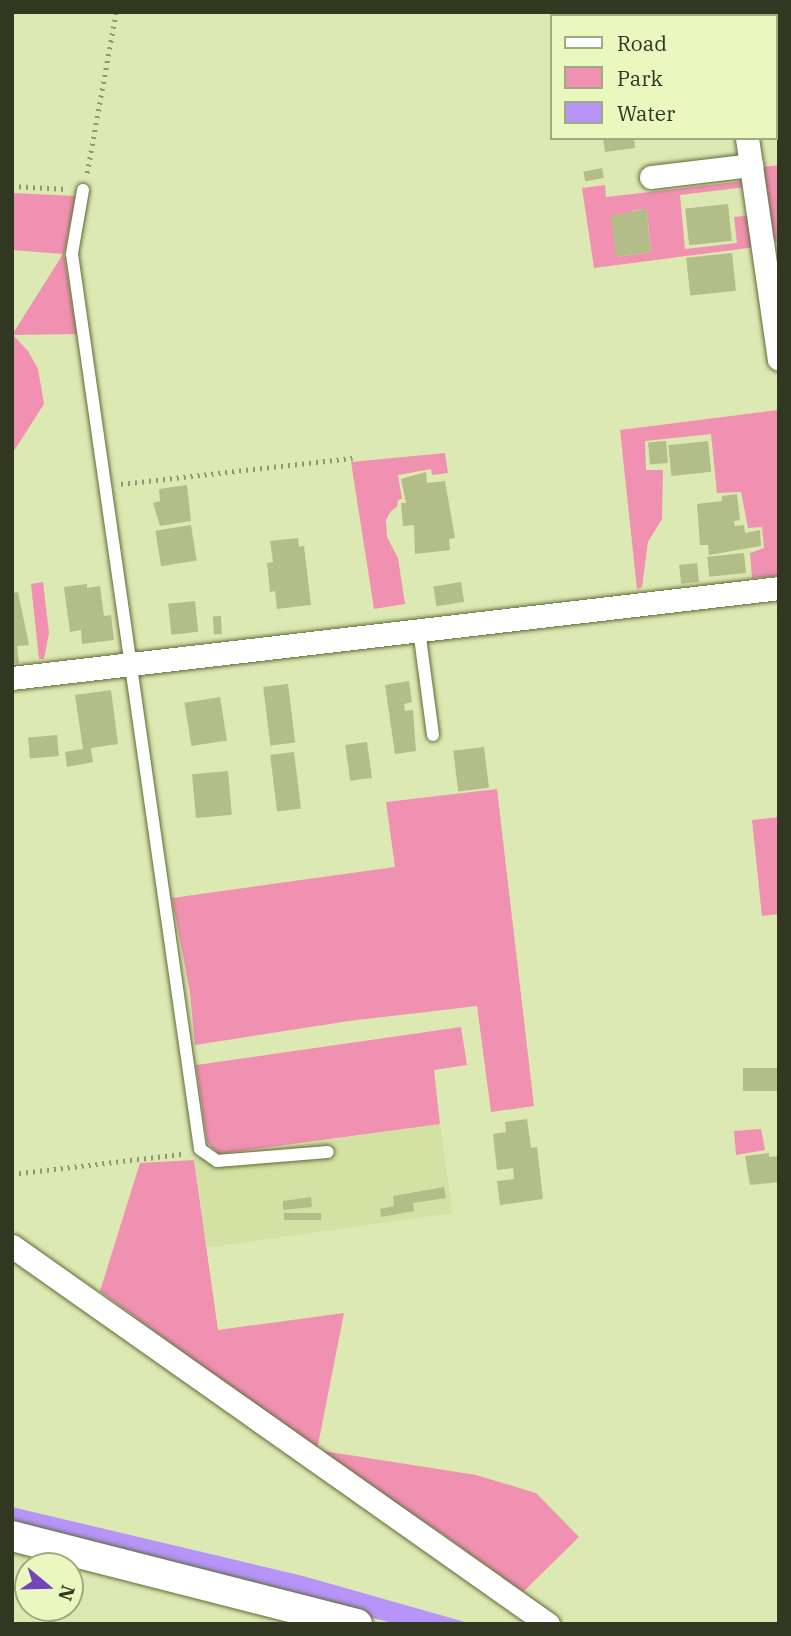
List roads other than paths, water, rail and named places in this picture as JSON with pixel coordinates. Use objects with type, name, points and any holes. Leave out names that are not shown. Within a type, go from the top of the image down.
[{"type":"street","points":[[747,140],[779,359]]},
{"type":"street","points":[[651,177],[751,165]]},
{"type":"street","points":[[12,678],[779,588]]},
{"type":"street","points":[[12,1246],[548,1624]]},
{"type":"street","points":[[12,1536],[304,1616],[357,1624]]},
{"type":"lane","points":[[83,190],[72,254],[104,486],[133,664],[200,1149],[217,1161],[328,1152]]},
{"type":"lane","points":[[418,630],[433,735]]},
{"type":"water","points":[[12,1507],[303,1576],[472,1624],[397,1624],[12,1529]]}]
